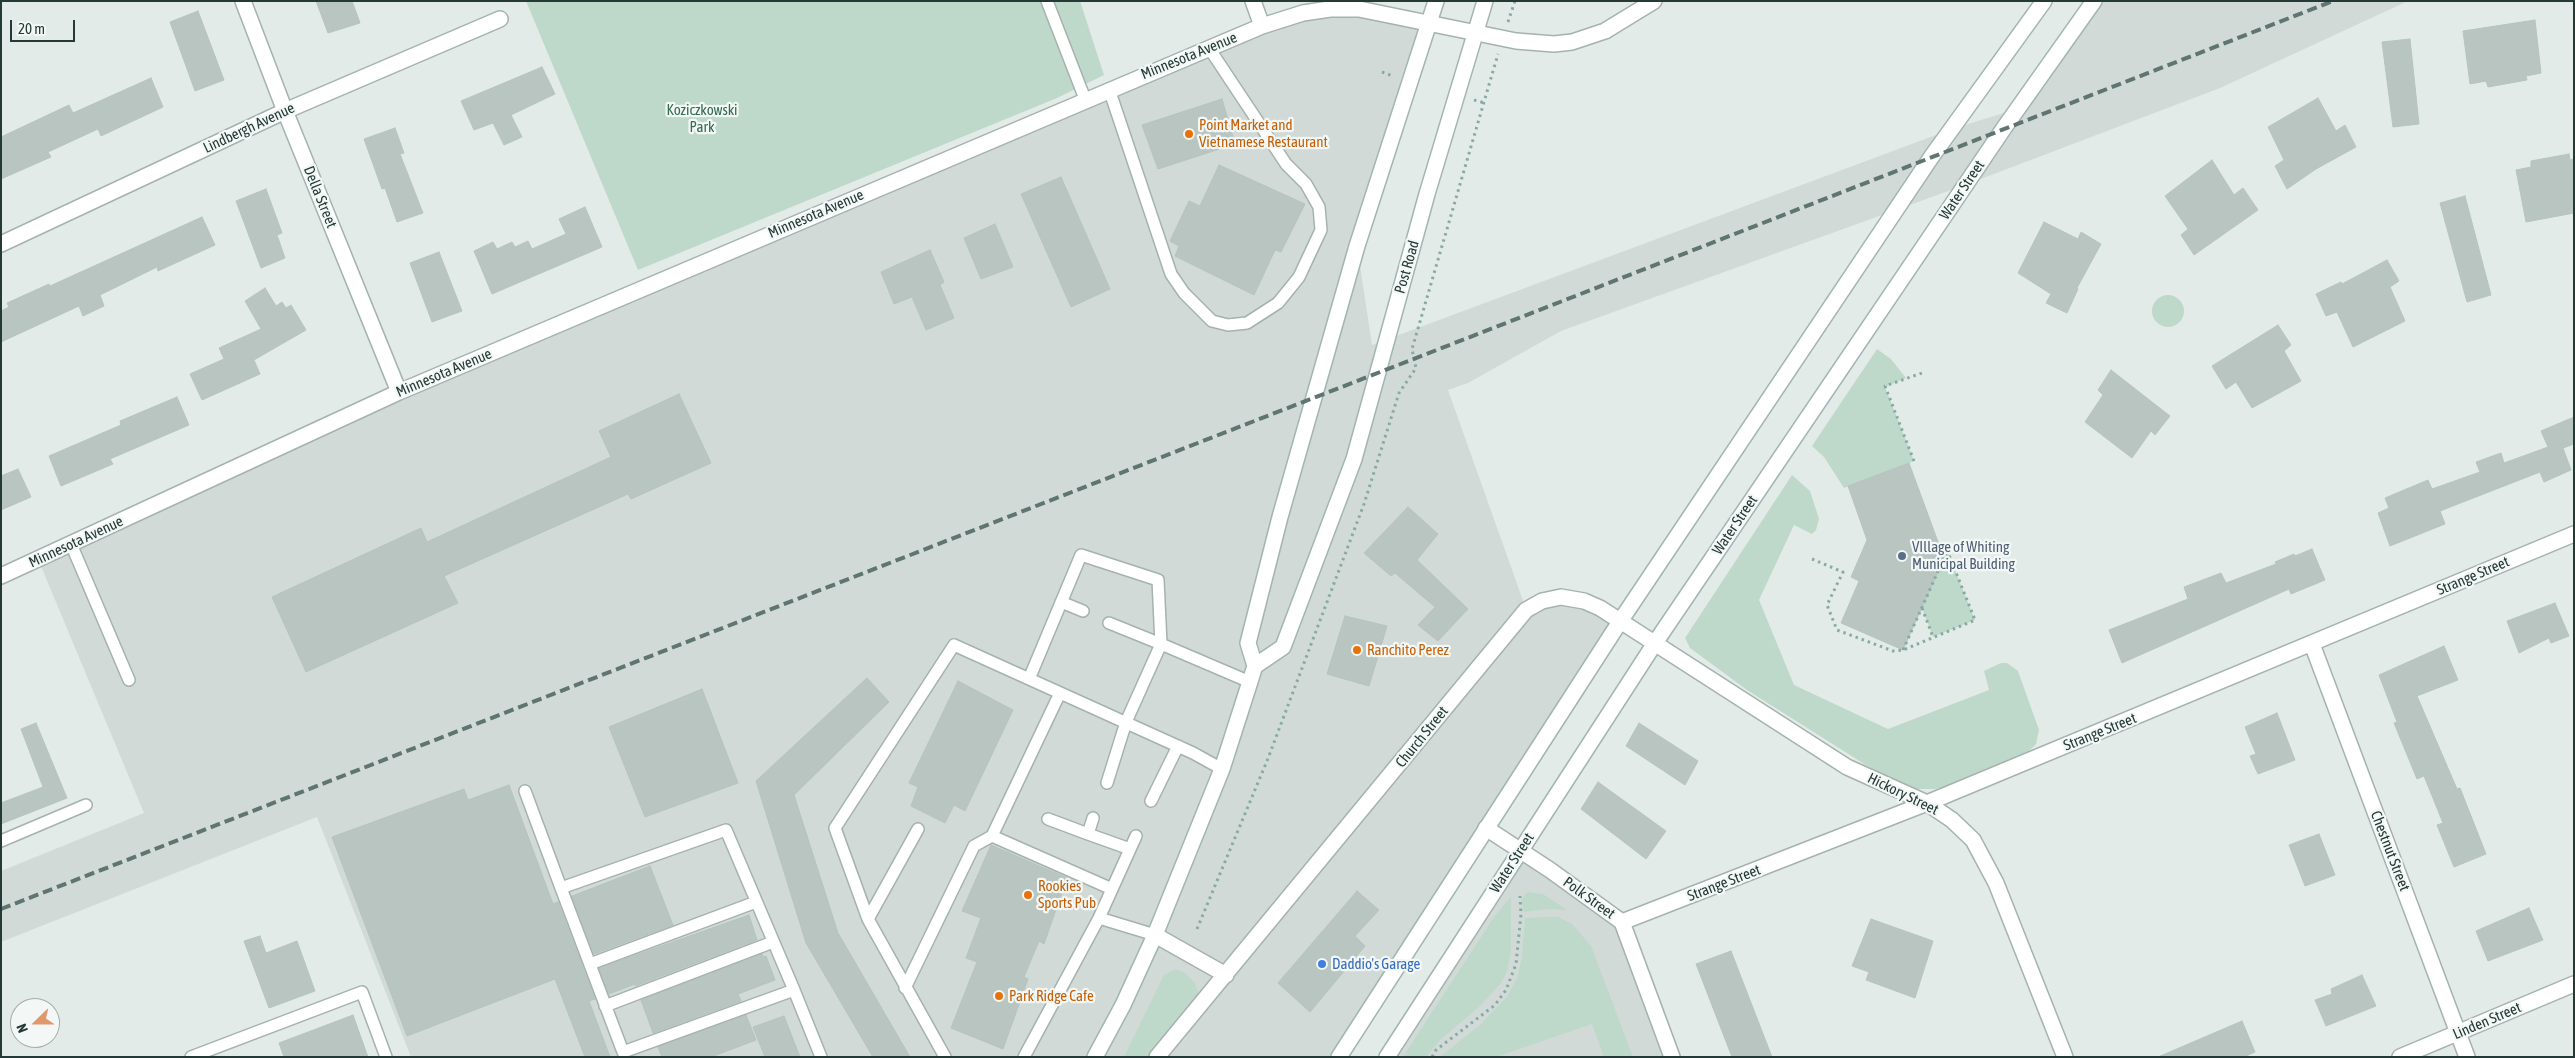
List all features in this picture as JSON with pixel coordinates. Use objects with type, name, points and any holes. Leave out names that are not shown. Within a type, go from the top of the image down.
[{"type":"street","name":"Della Street","points":[[243,1],[285,111],[399,392]]},
{"type":"street","points":[[1253,1],[1262,26]]},
{"type":"street","points":[[1095,1057],[1123,1005],[1155,935],[1222,769],[1255,666],[1248,642],[1280,517],[1357,246],[1412,81],[1436,1]]},
{"type":"street","name":"Post Road","points":[[1255,666],[1283,647],[1328,533],[1354,459],[1380,372],[1398,298],[1456,94],[1485,1]]},
{"type":"street","name":"Minnesota Avenue","points":[[1,576],[399,392],[1085,99],[1262,26],[1303,13],[1330,9],[1359,9],[1535,44],[1572,42],[1605,31],[1654,1]]},
{"type":"street","points":[[1339,1057],[1621,620],[1927,163],[2044,1]]},
{"type":"street","name":"Water Street","points":[[1387,1057],[1655,643],[1998,136],[2094,1]]},
{"type":"street","name":"Lindbergh Avenue","points":[[1,244],[285,111],[500,19]]},
{"type":"street","name":"Strange Street","points":[[1622,922],[1927,803],[2574,534]]},
{"type":"street","name":"Church Street","points":[[1156,1057],[1226,975],[1526,610],[1542,601],[1570,598],[1592,604],[1621,620],[1655,643]]},
{"type":"street","name":"Hickory Street","points":[[1655,643],[1847,767],[1927,803],[1952,820],[1973,840],[1996,883],[2065,1057]]},
{"type":"street","name":"Chestnut Street","points":[[2312,644],[2467,1057]]},
{"type":"street","name":"Polk Street","points":[[1486,828],[1622,922],[1672,1057]]},
{"type":"street","points":[[1155,935],[1226,975]]},
{"type":"street","name":"Linden Street","points":[[2400,1057],[2574,984]]},
{"type":"lane","points":[[1047,1],[1085,99]]},
{"type":"lane","points":[[1109,89],[1171,274],[1184,292],[1212,321],[1228,325],[1247,324],[1278,303],[1300,277],[1321,230],[1319,207],[1306,184],[1286,164],[1208,48]]},
{"type":"lane","points":[[71,544],[129,680]]},
{"type":"lane","points":[[1029,679],[1081,555],[1158,580],[1160,644],[1126,722],[1107,783]]},
{"type":"lane","points":[[1061,602],[1082,611]]},
{"type":"lane","points":[[1109,623],[1250,682]]},
{"type":"lane","points":[[945,1057],[868,919],[835,828],[954,645],[1178,746],[1222,769]]},
{"type":"lane","points":[[905,988],[974,846],[992,836],[1060,693]]},
{"type":"lane","points":[[1151,801],[1178,746]]},
{"type":"lane","points":[[524,791],[623,1052],[794,990]]},
{"type":"lane","points":[[1,840],[86,805]]},
{"type":"lane","points":[[1088,834],[1093,818]]},
{"type":"lane","points":[[1048,819],[1130,849]]},
{"type":"lane","points":[[868,919],[918,828]]},
{"type":"lane","points":[[561,888],[726,830],[821,1057]]},
{"type":"lane","points":[[992,836],[1112,889]]},
{"type":"lane","points":[[1024,1057],[1098,918],[1136,836]]},
{"type":"lane","points":[[590,964],[756,902]]},
{"type":"lane","points":[[1098,918],[1155,935]]},
{"type":"lane","points":[[605,1006],[773,942]]},
{"type":"lane","points":[[191,1057],[362,992],[386,1057]]},
{"type":"path","points":[[1197,928],[1278,734],[1364,504],[1399,393],[1416,368],[1412,349],[1515,1]]},
{"type":"path","points":[[1382,72],[1412,81]]},
{"type":"path","points":[[1456,94],[1485,103]]},
{"type":"path","points":[[1914,461],[1885,386],[1922,373]]},
{"type":"path","points":[[1812,559],[1842,572],[1827,605],[1837,630],[1893,651],[1903,650],[1975,620],[1947,550],[1903,650]]},
{"type":"path","points":[[1922,608],[1933,637]]},
{"type":"path","points":[[1432,1057],[1436,1050],[1495,1005],[1506,990],[1516,964],[1521,914],[1520,896]]},
{"type":"shaded area","points":[[2094,1],[2408,1],[2220,88],[1965,185],[1561,331],[1468,383],[1448,390],[1526,609],[1552,598],[1621,620],[1339,1057],[411,1057],[317,817],[1,942],[1,871],[144,813],[38,559],[399,392],[1262,26],[1330,9],[1430,23],[1357,246],[1372,345],[1952,129],[2017,109]]},
{"type":"shaded area","points":[[1520,850],[1622,922],[1672,1057],[1387,1057]]},
{"type":"green space","name":"Koziczkowski Park","points":[[526,1],[1080,1],[1104,75],[1057,98],[638,270]]},
{"type":"green space","points":[[2168,295],[2174,296],[2179,300],[2183,305],[2183,317],[2179,322],[2174,326],[2168,327],[2162,326],[2157,322],[2153,317],[2152,311],[2153,305],[2157,300],[2162,296]]},
{"type":"green space","points":[[1877,349],[1891,359],[1906,378],[1885,387],[1914,461],[1844,488],[1824,457],[1812,446]]},
{"type":"green space","points":[[1792,475],[1810,491],[1819,519],[1816,530],[1812,534],[1794,525],[1759,600],[1794,685],[1888,729],[1989,690],[1984,671],[2001,663],[2007,663],[2018,671],[2039,730],[2036,744],[2026,754],[1948,786],[1935,789],[1915,789],[1888,779],[1747,690],[1690,648],[1685,638]]},
{"type":"green space","points":[[1947,550],[1975,620],[1933,637],[1922,608]]},
{"type":"green space","points":[[1527,892],[1543,894],[1567,910],[1549,909],[1524,912],[1522,899]]},
{"type":"green space","points":[[1511,897],[1511,951],[1507,971],[1501,983],[1480,1006],[1440,1040],[1426,1057],[1403,1057],[1494,917]]},
{"type":"green space","points":[[1558,917],[1572,924],[1591,946],[1633,1057],[1604,1057],[1592,1024],[1496,1057],[1440,1057],[1481,1024],[1507,997],[1517,978],[1522,957],[1525,918]]},
{"type":"green space","points":[[1176,969],[1185,973],[1194,982],[1198,992],[1196,998],[1147,1057],[1124,1057],[1164,975]]},
{"type":"building","points":[[316,1],[352,1],[360,23],[328,33]]},
{"type":"building","points":[[198,11],[224,80],[195,91],[170,22]]},
{"type":"building","points":[[2535,20],[2541,73],[2526,76],[2527,80],[2488,87],[2486,81],[2470,84],[2463,31]]},
{"type":"building","points":[[2410,39],[2419,124],[2393,127],[2382,42]]},
{"type":"building","points":[[542,67],[555,94],[511,115],[522,137],[504,145],[493,123],[474,130],[461,101]]},
{"type":"building","points":[[151,78],[163,107],[101,136],[98,129],[48,152],[51,157],[1,179],[1,137],[69,105],[73,113]]},
{"type":"building","points":[[2318,98],[2336,131],[2345,125],[2356,147],[2316,169],[2287,189],[2275,166],[2284,160],[2268,127]]},
{"type":"building","name":"Point Market and Vietnamese Restaurant","points":[[1222,99],[1235,144],[1158,169],[1142,125]]},
{"type":"building","points":[[395,128],[404,153],[400,154],[423,213],[397,222],[385,188],[382,189],[364,139]]},
{"type":"building","points":[[2569,154],[2570,160],[2574,159],[2574,213],[2526,222],[2516,170],[2531,167],[2531,161]]},
{"type":"building","points":[[2212,160],[2234,195],[2243,188],[2258,210],[2194,255],[2181,235],[2188,229],[2165,196]]},
{"type":"building","points":[[1219,165],[1305,204],[1281,252],[1275,250],[1254,295],[1175,256],[1179,246],[1170,241],[1189,201],[1200,206]]},
{"type":"building","points":[[1061,177],[1110,289],[1071,307],[1021,194]]},
{"type":"building","points":[[266,189],[282,233],[277,235],[285,258],[261,268],[236,201]]},
{"type":"building","points":[[2465,196],[2491,295],[2467,302],[2440,203]]},
{"type":"building","points":[[585,207],[602,247],[492,294],[474,251],[493,242],[497,249],[512,242],[515,247],[528,241],[532,249],[566,234],[559,219]]},
{"type":"building","points":[[202,217],[215,245],[158,271],[157,267],[100,295],[104,306],[83,316],[79,306],[1,342],[1,311],[9,307],[7,303],[49,284],[50,286]]},
{"type":"building","points":[[2044,222],[2078,239],[2081,232],[2101,244],[2077,288],[2067,313],[2046,303],[2051,294],[2018,273]]},
{"type":"building","points":[[995,224],[1013,267],[981,279],[964,238]]},
{"type":"building","points":[[930,250],[944,282],[940,285],[954,318],[926,330],[912,297],[894,304],[881,272]]},
{"type":"building","points":[[439,252],[462,311],[432,322],[410,263]]},
{"type":"building","points":[[2387,260],[2399,281],[2390,287],[2405,321],[2353,347],[2337,312],[2326,316],[2316,294],[2341,282],[2342,284]]},
{"type":"building","points":[[265,288],[276,306],[282,302],[286,308],[291,305],[306,330],[254,360],[260,374],[202,400],[190,374],[224,359],[219,348],[261,329],[245,301]]},
{"type":"building","points":[[2278,325],[2291,345],[2284,351],[2301,381],[2252,408],[2236,382],[2226,389],[2212,366]]},
{"type":"building","points":[[2111,370],[2170,416],[2155,435],[2151,431],[2132,458],[2085,422],[2103,395],[2098,390]]},
{"type":"building","points":[[679,394],[711,463],[631,499],[628,494],[444,576],[458,603],[306,672],[272,597],[421,528],[427,542],[611,457],[599,431]]},
{"type":"building","points":[[177,397],[189,425],[110,459],[113,464],[61,486],[49,456],[121,425],[120,421]]},
{"type":"building","points":[[2574,417],[2574,444],[2563,448],[2571,470],[2544,482],[2540,472],[2440,511],[2445,524],[2390,546],[2378,513],[2389,508],[2385,498],[2428,480],[2432,489],[2480,472],[2476,462],[2501,453],[2504,463],[2548,447],[2541,431]]},
{"type":"building","name":"VIllage of Whiting Municipal Building","points":[[1909,463],[1944,558],[1903,650],[1841,623],[1859,581],[1851,577],[1867,540],[1848,486]]},
{"type":"building","points":[[18,469],[31,497],[1,510],[1,476]]},
{"type":"building","points":[[1408,507],[1438,534],[1417,560],[1468,609],[1438,641],[1418,625],[1435,607],[1395,573],[1391,576],[1364,553]]},
{"type":"building","points":[[2312,549],[2325,580],[2291,594],[2289,589],[2122,663],[2109,630],[2188,599],[2184,587],[2221,573],[2226,583],[2276,564],[2275,562],[2294,554],[2295,556]]},
{"type":"building","points":[[2555,603],[2569,636],[2551,643],[2549,638],[2519,653],[2507,621]]},
{"type":"building","name":"Ranchito Perez","points":[[1345,616],[1387,626],[1369,686],[1327,674]]},
{"type":"building","points":[[2444,646],[2458,680],[2417,696],[2457,789],[2460,788],[2486,854],[2454,867],[2437,825],[2443,823],[2424,776],[2417,779],[2394,723],[2397,722],[2379,675]]},
{"type":"building","points":[[867,678],[889,702],[794,795],[838,933],[910,1057],[873,1057],[806,943],[756,781]]},
{"type":"building","points":[[958,681],[1013,710],[965,811],[954,805],[945,823],[911,806],[918,787],[909,783]]},
{"type":"building","points":[[702,689],[738,783],[645,817],[609,727]]},
{"type":"building","points":[[2277,713],[2295,760],[2258,774],[2250,756],[2256,754],[2245,727]]},
{"type":"building","points":[[36,723],[67,798],[1,824],[1,803],[43,787],[21,729]]},
{"type":"building","points":[[1639,723],[1698,761],[1685,785],[1626,746]]},
{"type":"building","points":[[1598,782],[1666,831],[1646,859],[1581,809]]},
{"type":"building","points":[[509,785],[553,904],[558,902],[595,999],[589,1001],[610,1057],[585,1057],[555,979],[407,1036],[332,837],[464,789],[468,800]]},
{"type":"building","points":[[2319,834],[2335,875],[2305,886],[2289,845]]},
{"type":"building","points":[[991,845],[1067,878],[1044,944],[1039,941],[1024,977],[1028,979],[1003,1049],[951,1028],[977,962],[966,958],[981,918],[962,911]]},
{"type":"building","points":[[650,866],[673,925],[594,954],[572,896]]},
{"type":"building","name":"Daddio's Garage","points":[[1357,891],[1379,910],[1355,936],[1365,946],[1310,1012],[1278,983]]},
{"type":"building","points":[[2529,908],[2543,940],[2488,961],[2476,931]]},
{"type":"building","points":[[749,915],[757,940],[609,994],[599,968]]},
{"type":"building","points":[[1871,919],[1933,941],[1915,998],[1866,980],[1869,972],[1852,966]]},
{"type":"building","points":[[260,936],[266,953],[297,941],[315,991],[269,1008],[244,941]]},
{"type":"building","points":[[1731,951],[1772,1057],[1732,1057],[1696,964]]},
{"type":"building","points":[[762,954],[764,957],[766,956],[775,980],[738,994],[741,1001],[653,1033],[641,1000]]},
{"type":"building","points":[[2362,975],[2376,1006],[2326,1026],[2315,1000],[2332,994],[2331,989]]},
{"type":"building","points":[[353,1015],[368,1057],[284,1057],[279,1043]]},
{"type":"building","points":[[746,1015],[756,1040],[711,1057],[662,1057],[658,1047]]},
{"type":"building","points":[[784,1016],[800,1057],[765,1057],[753,1027]]},
{"type":"building","points":[[2242,1021],[2255,1052],[2244,1057],[2158,1057]]},
{"type":"railway","points":[[1,909],[2333,1]]},
{"type":"place","name":"Point Market and Vietnamese Restaurant","points":[[1189,134]]},
{"type":"place","name":"VIllage of Whiting Municipal Building","points":[[1902,556]]},
{"type":"place","name":"Ranchito Perez","points":[[1357,650]]},
{"type":"place","name":"Rookies Sports Pub","points":[[1028,895]]},
{"type":"place","name":"Daddio's Garage","points":[[1322,964]]},
{"type":"place","name":"Park Ridge Cafe","points":[[999,996]]}]
